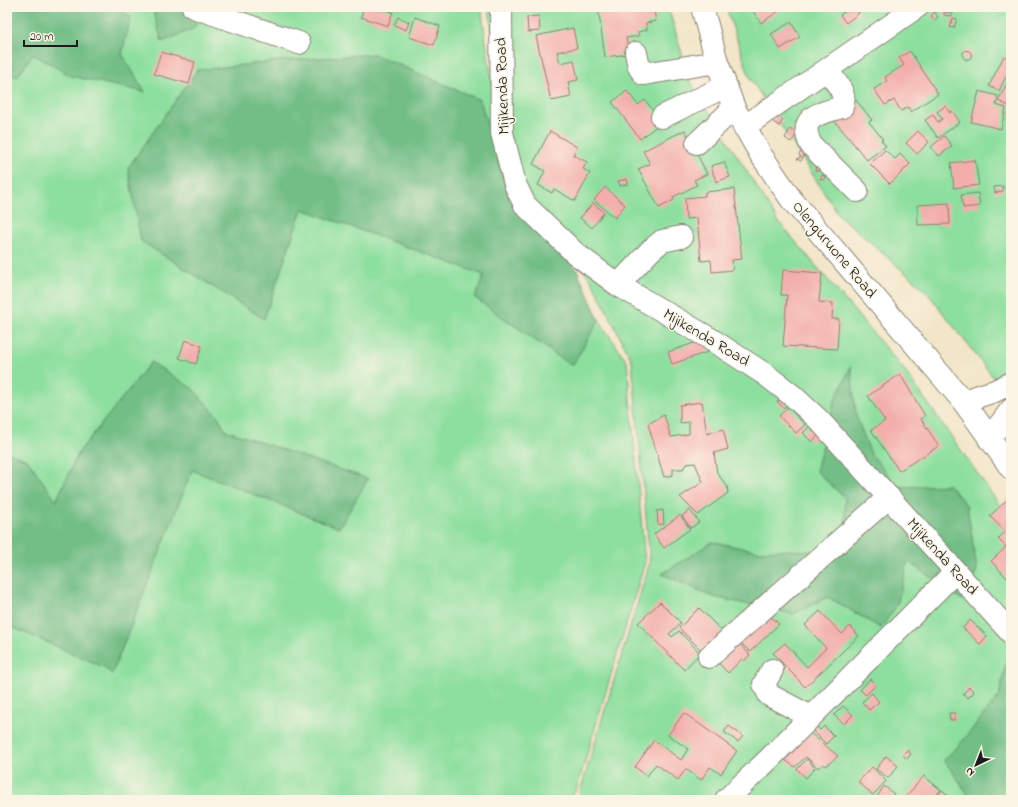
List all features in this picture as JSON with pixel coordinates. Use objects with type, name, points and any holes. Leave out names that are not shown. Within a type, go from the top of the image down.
[{"type":"street","points":[[193,7],[300,43]]},
{"type":"street","name":"Mijikenda Road","points":[[501,7],[502,133],[518,193],[534,215],[576,254],[618,285],[709,338],[766,375],[793,396],[819,420],[1011,633]]},
{"type":"street","name":"Olenguruone Road","points":[[702,7],[717,62],[734,108],[744,127],[790,199],[963,401],[1011,468]]},
{"type":"street","points":[[744,127],[917,7]]},
{"type":"street","points":[[636,53],[639,67],[644,74],[717,62]]},
{"type":"street","points":[[827,70],[843,93],[845,99],[842,107],[812,117],[806,126],[807,136],[811,145],[857,191]]},
{"type":"street","points":[[662,117],[726,86]]},
{"type":"street","points":[[697,143],[734,108]]},
{"type":"street","points":[[618,285],[651,250],[662,241],[681,237]]},
{"type":"street","points":[[963,401],[995,391],[1011,383]]},
{"type":"street","points":[[990,439],[1011,410]]},
{"type":"street","points":[[709,656],[889,497]]},
{"type":"street","points":[[726,800],[955,572]]},
{"type":"street","points":[[772,670],[764,684],[769,695],[811,717]]},
{"type":"green space","points":[[7,7],[481,7],[509,198],[576,268],[599,320],[627,362],[645,562],[576,791],[566,800],[7,800]]},
{"type":"green space","points":[[7,7],[114,7],[131,17],[122,54],[145,92],[71,76],[33,54],[17,77],[7,72]]},
{"type":"green space","points":[[146,7],[215,7],[191,30],[162,42],[153,10]]},
{"type":"green space","points":[[489,7],[668,7],[690,81],[778,221],[905,371],[1011,521],[1011,800],[573,800],[579,795],[650,562],[632,361],[591,279],[514,195]]},
{"type":"green space","points":[[726,7],[1011,7],[1011,400],[926,291],[839,215],[750,78]]},
{"type":"green space","points":[[374,54],[480,100],[509,198],[576,268],[599,320],[572,366],[475,298],[484,275],[302,209],[264,319],[141,241],[128,168],[197,70],[279,61]]},
{"type":"green space","points":[[151,362],[193,389],[219,418],[225,430],[368,479],[339,528],[192,470],[112,674],[104,667],[7,625],[7,452],[28,460],[56,501],[79,452]]},
{"type":"green space","points":[[851,366],[856,416],[871,454],[898,487],[949,485],[967,506],[977,570],[962,600],[908,561],[897,605],[881,628],[828,597],[793,614],[714,597],[662,574],[712,542],[758,551],[786,550],[845,553],[845,498],[816,471],[835,400]]},
{"type":"green space","points":[[1011,651],[1011,800],[972,800],[944,760],[960,744],[999,696],[1007,658]]},
{"type":"building","points":[[364,7],[377,7],[393,12],[388,26],[361,17]]},
{"type":"building","points":[[598,7],[653,7],[656,21],[646,23],[647,30],[638,32],[639,36],[626,38],[629,54],[605,57]]},
{"type":"building","points":[[750,7],[785,7],[761,23]]},
{"type":"building","points":[[851,7],[855,7],[859,13],[846,23],[840,15]]},
{"type":"building","points":[[944,7],[936,12],[933,8]]},
{"type":"building","points":[[934,12],[938,17],[935,20],[931,16]]},
{"type":"building","points":[[944,12],[952,13],[952,16],[944,15]]},
{"type":"building","points":[[539,16],[540,31],[528,32],[527,17]]},
{"type":"building","points":[[398,17],[409,22],[406,30],[394,25]]},
{"type":"building","points":[[415,17],[440,26],[434,45],[409,37]]},
{"type":"building","points":[[953,18],[957,19],[954,28],[950,27]]},
{"type":"building","points":[[791,22],[800,37],[780,49],[771,34]]},
{"type":"building","points":[[573,28],[577,48],[557,52],[560,63],[574,60],[578,80],[568,82],[571,97],[551,101],[536,36]]},
{"type":"building","points":[[910,51],[938,94],[911,112],[908,107],[901,111],[894,100],[885,105],[874,89],[887,81],[885,77],[904,65],[899,58]]},
{"type":"building","points":[[965,51],[969,51],[971,55],[969,59],[965,59],[963,57],[963,53]]},
{"type":"building","points":[[161,52],[195,62],[189,84],[154,74]]},
{"type":"building","points":[[1004,56],[1011,59],[1011,78],[1006,76],[999,91],[989,86]]},
{"type":"building","points":[[1008,81],[1011,82],[1011,107],[998,101]]},
{"type":"building","points":[[627,91],[638,105],[645,100],[662,122],[640,139],[612,102]]},
{"type":"building","points":[[979,91],[998,96],[996,105],[1006,108],[1001,129],[971,122]]},
{"type":"building","points":[[856,100],[872,120],[869,122],[883,139],[881,140],[886,146],[867,160],[833,119]]},
{"type":"building","points":[[945,106],[950,113],[952,111],[960,122],[938,138],[925,120],[933,115],[938,122],[942,119],[937,112]]},
{"type":"building","points":[[776,115],[783,120],[779,126],[772,121]]},
{"type":"building","points":[[790,129],[797,134],[791,142],[785,138]]},
{"type":"building","points":[[685,130],[707,174],[694,180],[697,185],[673,197],[674,200],[659,208],[638,169],[650,164],[643,151]]},
{"type":"building","points":[[550,131],[577,147],[573,155],[587,162],[583,169],[590,173],[575,201],[554,189],[552,193],[538,185],[545,171],[533,164]]},
{"type":"building","points":[[918,131],[929,142],[917,154],[906,143]]},
{"type":"building","points":[[944,136],[952,146],[939,156],[931,147]]},
{"type":"building","points":[[802,150],[806,152],[801,161],[797,159],[801,157],[799,155]]},
{"type":"building","points":[[885,150],[895,159],[900,154],[910,164],[890,184],[870,164]]},
{"type":"building","points":[[975,160],[979,185],[954,188],[951,163]]},
{"type":"building","points":[[724,162],[730,177],[716,182],[711,166]]},
{"type":"building","points":[[816,165],[819,166],[819,171],[815,171]]},
{"type":"building","points":[[822,175],[825,176],[824,180],[820,179]]},
{"type":"building","points":[[627,179],[628,184],[620,186],[618,181]]},
{"type":"building","points":[[1003,186],[1003,191],[995,193],[994,187]]},
{"type":"building","points":[[605,187],[625,205],[615,218],[594,200]]},
{"type":"building","points":[[734,189],[742,259],[732,260],[733,270],[712,272],[711,260],[701,261],[697,218],[686,219],[685,198],[705,196],[705,192]]},
{"type":"building","points":[[978,193],[980,206],[963,208],[961,195]]},
{"type":"building","points":[[593,203],[604,212],[592,228],[580,218]]},
{"type":"building","points":[[949,203],[950,224],[918,225],[917,205]]},
{"type":"building","points":[[783,270],[822,273],[819,302],[833,303],[832,319],[839,319],[837,349],[783,346],[787,295],[781,295]]},
{"type":"building","points":[[185,340],[202,346],[196,364],[179,358]]},
{"type":"building","points":[[703,340],[711,351],[672,364],[668,352]]},
{"type":"building","points":[[900,374],[925,416],[921,419],[939,446],[899,471],[871,430],[885,421],[868,396]]},
{"type":"building","points":[[781,399],[787,404],[784,408],[777,402]]},
{"type":"building","points":[[702,402],[707,434],[723,429],[728,449],[714,453],[717,473],[727,486],[728,493],[698,515],[680,497],[703,482],[695,463],[686,464],[683,469],[673,469],[673,475],[664,477],[648,424],[664,415],[671,437],[689,434],[689,422],[680,423],[680,405]]},
{"type":"building","points":[[788,407],[805,425],[796,433],[779,416]]},
{"type":"building","points":[[810,426],[819,434],[812,442],[803,433]]},
{"type":"building","points":[[1011,496],[1011,582],[991,561],[1006,547],[998,539],[1005,532],[990,516]]},
{"type":"building","points":[[663,510],[664,524],[658,525],[657,511]]},
{"type":"building","points":[[690,510],[699,522],[691,528],[682,516]]},
{"type":"building","points":[[680,515],[690,529],[664,548],[654,534]]},
{"type":"building","points":[[660,602],[681,623],[669,634],[672,637],[679,631],[700,653],[684,670],[638,623]]},
{"type":"building","points":[[699,608],[723,632],[703,652],[679,628]]},
{"type":"building","points":[[820,611],[842,634],[850,626],[859,636],[805,687],[773,653],[785,643],[807,667],[826,648],[805,625]]},
{"type":"building","points":[[768,614],[779,624],[750,652],[738,640]]},
{"type":"building","points":[[970,620],[987,636],[980,644],[963,628]]},
{"type":"building","points":[[737,641],[750,655],[744,661],[742,659],[728,673],[717,661]]},
{"type":"building","points":[[870,679],[876,685],[866,695],[860,690]]},
{"type":"building","points":[[969,687],[974,692],[968,698],[963,694]]},
{"type":"building","points":[[872,693],[879,702],[869,710],[862,702]]},
{"type":"building","points":[[843,706],[853,715],[844,724],[834,715]]},
{"type":"building","points":[[684,713],[737,751],[721,774],[710,767],[701,780],[686,769],[678,780],[656,764],[647,776],[635,767],[654,740],[681,760],[688,749],[668,735]]},
{"type":"building","points":[[949,713],[955,713],[955,720],[950,720]]},
{"type":"building","points":[[729,726],[743,736],[738,742],[724,732]]},
{"type":"building","points":[[816,726],[820,730],[824,726],[834,736],[826,744],[812,730]]},
{"type":"building","points":[[810,733],[838,756],[826,766],[823,764],[818,768],[806,757],[795,767],[785,760]]},
{"type":"building","points":[[907,750],[911,754],[907,759],[903,755]]},
{"type":"building","points":[[886,756],[898,766],[888,778],[876,769]]},
{"type":"building","points":[[807,759],[815,768],[806,778],[797,769]]},
{"type":"building","points":[[872,767],[886,781],[873,795],[858,782]]},
{"type":"building","points":[[924,776],[941,790],[932,800],[903,800]]},
{"type":"building","points":[[884,786],[894,794],[889,800],[875,800]]},
{"type":"building","points":[[942,790],[953,800],[937,800],[935,798]]}]
